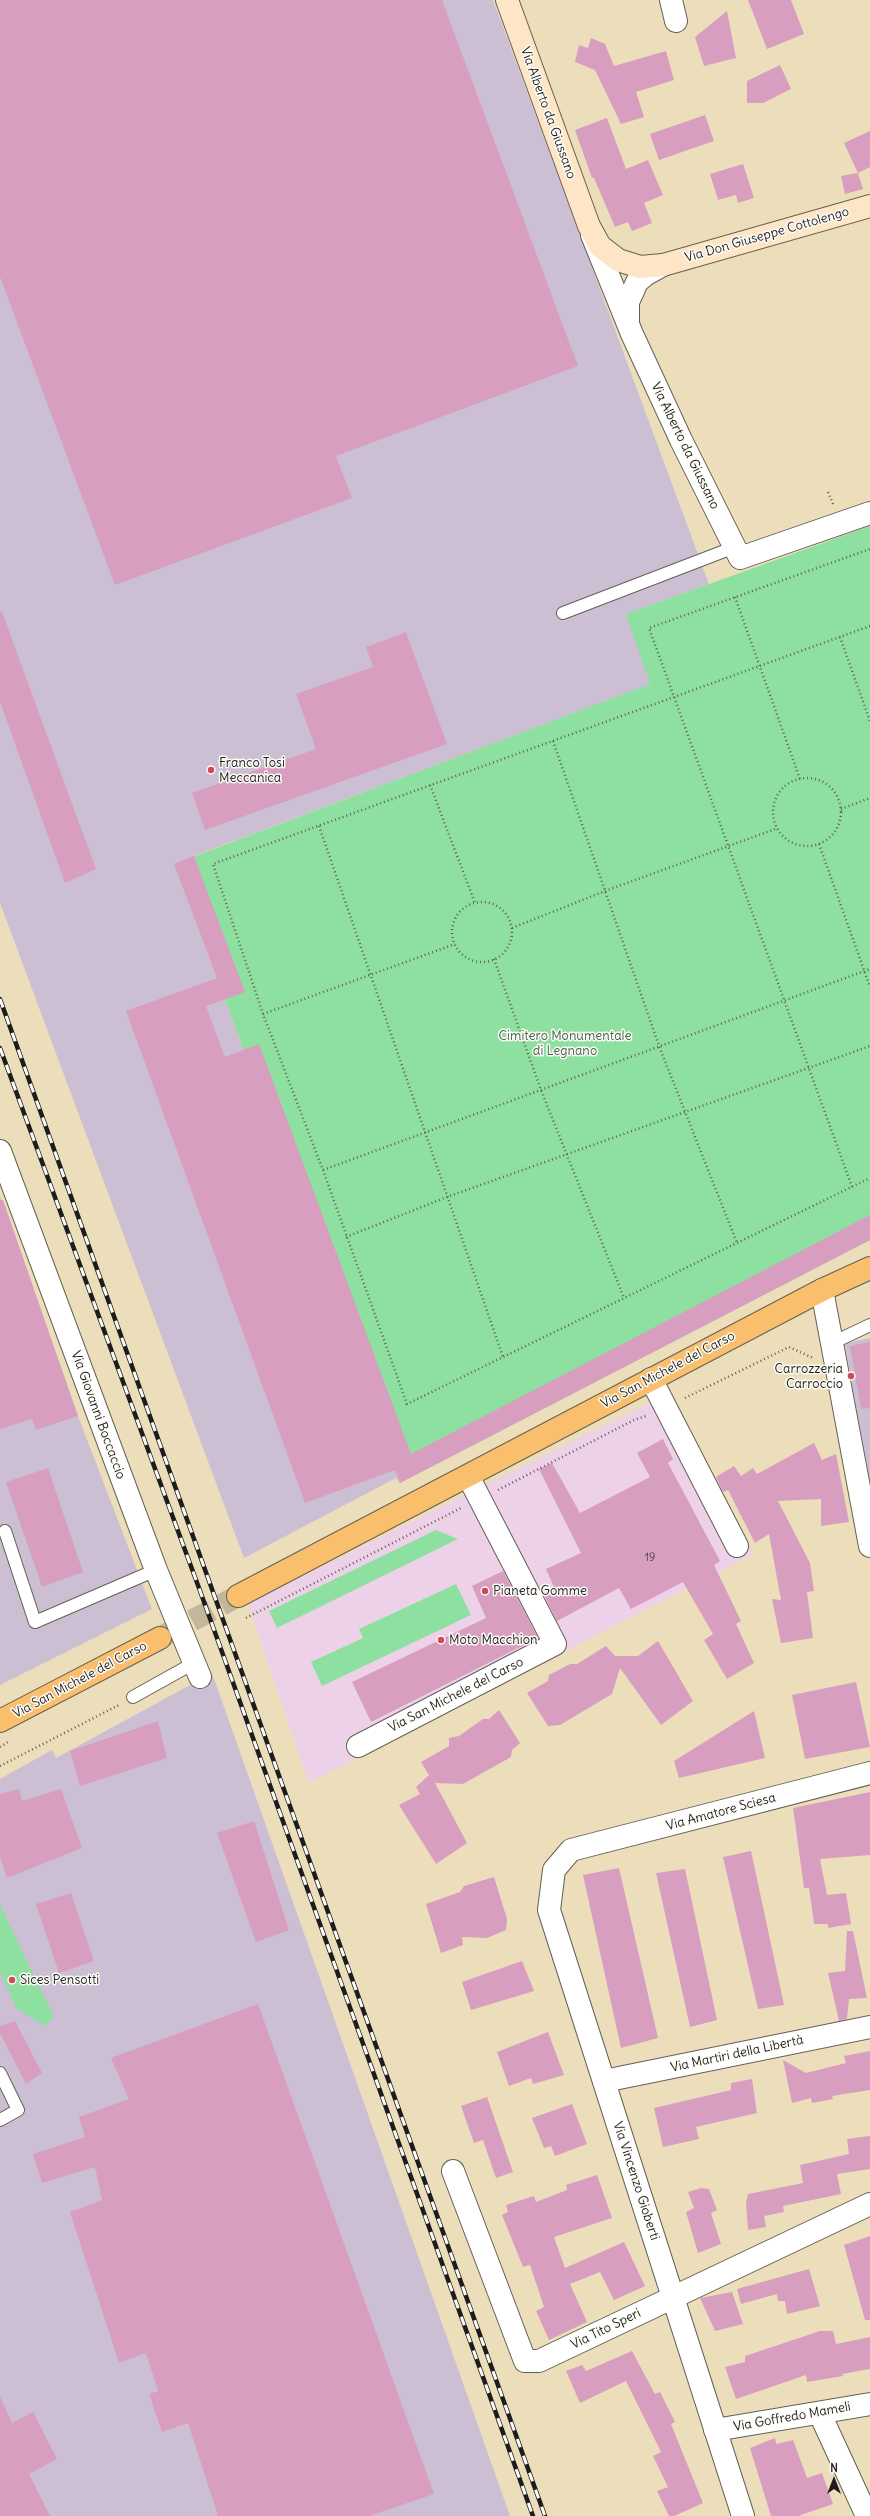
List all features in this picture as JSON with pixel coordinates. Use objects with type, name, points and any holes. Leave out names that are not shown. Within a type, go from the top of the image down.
[{"type":"main road","name":"Via San Michele del Carso","points":[[238,1596],[822,1290],[870,1268]]},
{"type":"main road","name":"Via San Michele del Carso","points":[[0,1722],[160,1638]]},
{"type":"street","name":"Via Alberto da Giussano","points":[[507,0],[589,226],[632,334],[681,440],[737,553]]},
{"type":"street","name":"Via Don Giuseppe Cottolengo","points":[[663,265],[870,206]]},
{"type":"street","name":"Via Alberto da Giussano","points":[[589,226],[600,246],[618,260],[640,267],[663,265]]},
{"type":"street","name":"Via Alberto da Giussano","points":[[632,334],[627,313],[632,292],[645,274],[663,265]]},
{"type":"street","points":[[737,553],[870,513]]},
{"type":"street","name":"Via Giovanni Boccaccio","points":[[0,1151],[156,1570],[197,1670]]},
{"type":"street","points":[[822,1290],[832,1343],[865,1492],[870,1546]]},
{"type":"street","points":[[651,1379],[737,1546]]},
{"type":"street","name":"Via San Michele del Carso","points":[[358,1746],[555,1644],[468,1476]]},
{"type":"street","name":"Via Amatore Sciesa","points":[[571,1850],[870,1773]]},
{"type":"street","name":"Via Vincenzo Gioberti","points":[[571,1850],[554,1870],[549,1910],[743,2516]]},
{"type":"street","name":"Via Martiri della Libertà","points":[[604,2081],[870,2027]]},
{"type":"street","name":"Via Tito Speri","points":[[453,2171],[525,2361],[539,2361],[870,2204]]},
{"type":"street","name":"Via Goffredo Mameli","points":[[715,2430],[820,2414],[870,2404]]},
{"type":"street","points":[[820,2414],[867,2516]]},
{"type":"lane","points":[[563,613],[737,553]]},
{"type":"lane","points":[[832,1343],[870,1324]]},
{"type":"lane","points":[[5,1531],[35,1622],[156,1570]]},
{"type":"lane","points":[[133,1697],[197,1670]]},
{"type":"lane","points":[[0,2073],[18,2110],[0,2120]]},
{"type":"path","points":[[852,1187],[649,628],[870,548]]},
{"type":"path","points":[[734,597],[800,779]]},
{"type":"path","points":[[870,626],[213,864],[262,1014],[323,1170],[406,1404],[870,1178]]},
{"type":"path","points":[[840,637],[870,721]]},
{"type":"path","points":[[553,741],[659,1046],[684,1113],[737,1243]]},
{"type":"path","points":[[800,779],[819,780],[827,785],[839,800],[841,809],[840,820],[836,830],[829,839],[819,844],[800,845],[783,836],[774,818],[777,798],[790,783],[800,779]]},
{"type":"path","points":[[430,785],[475,903]]},
{"type":"path","points":[[841,809],[870,798]]},
{"type":"path","points":[[319,826],[504,1357]]},
{"type":"path","points":[[512,928],[605,891],[778,828]]},
{"type":"path","points":[[819,844],[870,987]]},
{"type":"path","points":[[475,903],[495,905],[509,918],[512,928],[508,946],[494,959],[476,961],[467,957],[455,944],[454,924],[465,907],[475,903]]},
{"type":"path","points":[[262,1014],[371,976],[455,944]]},
{"type":"path","points":[[494,959],[541,1090],[568,1154],[624,1298]]},
{"type":"path","points":[[323,1170],[870,969]]},
{"type":"path","points":[[346,1237],[447,1197],[870,1046]]},
{"type":"path","points":[[246,1618],[634,1420],[666,1408],[789,1347],[818,1360]]},
{"type":"path","points":[[0,1766],[133,1697]]},
{"type":"shaded area","name":"Franco Tosi Meccanica","points":[[0,0],[493,0],[709,584],[627,614],[651,684],[194,856],[225,999],[400,1483],[396,1478],[244,1558],[0,903]]},
{"type":"shaded area","points":[[0,1196],[78,1416],[152,1609],[0,1685]]},
{"type":"shaded area","points":[[870,1338],[870,1482],[868,1482],[845,1343]]},
{"type":"shaded area","points":[[671,1392],[754,1554],[309,1783],[248,1604]]},
{"type":"shaded area","points":[[212,1673],[510,2516],[0,2516],[0,1779],[52,1750],[56,1758]]},
{"type":"green space","name":"Cimitero Monumentale di Legnano","points":[[870,526],[870,1240],[400,1483],[225,999],[174,864],[650,684],[626,614]]},
{"type":"green space","points":[[436,1530],[458,1539],[277,1628],[269,1611]]},
{"type":"green space","points":[[456,1584],[471,1615],[322,1686],[311,1662],[363,1638],[359,1629]]},
{"type":"green space","points":[[0,1905],[54,2017],[45,2026],[17,2009],[0,1972]]},
{"type":"building","points":[[0,0],[442,0],[578,366],[336,456],[352,498],[115,585],[0,277]]},
{"type":"building","points":[[748,0],[791,0],[804,34],[767,49]]},
{"type":"building","points":[[727,11],[736,58],[704,66],[695,37]]},
{"type":"building","points":[[591,38],[605,44],[614,66],[666,51],[674,80],[636,92],[644,117],[621,124],[595,70],[575,62],[579,45],[588,48]]},
{"type":"building","points":[[780,65],[791,89],[763,103],[747,103],[747,81]]},
{"type":"building","points":[[705,115],[714,141],[659,160],[650,134]]},
{"type":"building","points":[[607,118],[626,169],[648,160],[663,195],[644,203],[652,223],[632,231],[628,222],[615,227],[594,178],[592,178],[575,130]]},
{"type":"building","points":[[870,131],[870,167],[858,173],[844,143]]},
{"type":"building","points":[[743,164],[754,198],[738,203],[736,195],[718,200],[710,174]]},
{"type":"building","points":[[858,173],[863,189],[845,194],[841,176]]},
{"type":"building","points":[[0,612],[2,612],[96,869],[65,883],[0,702]]},
{"type":"building","points":[[406,632],[447,744],[205,830],[192,793],[316,749],[296,694],[373,667],[366,647]]},
{"type":"building","points":[[194,856],[245,992],[206,1006],[225,1057],[259,1044],[411,1454],[870,1215],[870,1240],[400,1483],[395,1470],[305,1503],[126,1011],[217,978],[174,864]]},
{"type":"building","points":[[0,1200],[3,1200],[78,1416],[36,1430],[32,1419],[0,1429]]},
{"type":"building","points":[[870,1342],[870,1408],[861,1409],[850,1346]]},
{"type":"building","points":[[663,1439],[673,1459],[668,1463],[720,1561],[714,1565],[741,1621],[736,1624],[754,1663],[727,1679],[704,1640],[713,1634],[683,1582],[631,1609],[619,1588],[557,1621],[543,1593],[554,1587],[546,1569],[581,1553],[539,1469],[552,1463],[580,1513],[650,1477],[637,1453]]},
{"type":"building","points":[[814,1443],[822,1460],[836,1454],[849,1522],[821,1526],[821,1499],[778,1501],[810,1563],[814,1591],[807,1592],[813,1638],[781,1643],[772,1599],[781,1600],[769,1534],[755,1543],[728,1490],[723,1492],[716,1477],[734,1466],[741,1476],[753,1468],[757,1474]]},
{"type":"building","points":[[48,1468],[83,1572],[42,1587],[6,1482]]},
{"type":"building","points":[[503,1571],[538,1638],[371,1722],[352,1682],[486,1618],[472,1586]]},
{"type":"building","points":[[658,1641],[693,1701],[661,1725],[620,1668],[612,1694],[560,1725],[548,1726],[527,1693],[548,1681],[549,1675],[570,1664],[577,1664],[606,1646],[615,1656],[638,1656]]},
{"type":"building","points":[[856,1682],[870,1747],[805,1759],[792,1695]]},
{"type":"building","points":[[499,1710],[520,1743],[512,1750],[511,1757],[463,1784],[435,1783],[467,1843],[436,1864],[399,1805],[420,1794],[416,1787],[429,1775],[421,1762],[449,1746],[449,1738],[459,1736],[483,1719],[489,1719]]},
{"type":"building","points":[[754,1711],[765,1758],[679,1778],[674,1761]]},
{"type":"building","points":[[158,1721],[167,1758],[80,1786],[70,1751]]},
{"type":"building","points":[[19,1789],[22,1801],[61,1789],[82,1848],[7,1878],[0,1857],[0,1794]]},
{"type":"building","points":[[870,1792],[870,1855],[820,1859],[827,1895],[846,1893],[851,1924],[828,1928],[828,1924],[814,1924],[809,1888],[804,1888],[793,1808]]},
{"type":"building","points":[[254,1821],[289,1930],[256,1942],[217,1833]]},
{"type":"building","points":[[751,1851],[784,2005],[758,2009],[723,1857]]},
{"type":"building","points":[[619,1868],[658,2038],[621,2048],[583,1875]]},
{"type":"building","points":[[685,1869],[717,2020],[690,2027],[656,1873]]},
{"type":"building","points":[[494,1877],[507,1919],[506,1930],[487,1938],[462,1937],[463,1945],[441,1953],[426,1904],[460,1892],[464,1886]]},
{"type":"building","points":[[71,1893],[94,1961],[59,1973],[36,1904]]},
{"type":"building","points":[[847,1931],[853,1931],[867,1998],[849,1999],[847,2019],[839,2021],[828,1973],[845,1971]]},
{"type":"building","points":[[522,1961],[534,1991],[471,2010],[462,1982]]},
{"type":"building","points":[[258,2004],[434,2494],[369,2516],[218,2516],[188,2423],[162,2432],[149,2394],[158,2391],[146,2353],[119,2363],[70,2212],[102,2200],[95,2167],[42,2183],[33,2154],[85,2137],[79,2117],[129,2099],[111,2058]]},
{"type":"building","points":[[15,2021],[42,2073],[26,2084],[0,2033],[0,2026]]},
{"type":"building","points":[[548,2032],[564,2075],[533,2084],[531,2078],[509,2086],[497,2052]]},
{"type":"building","points":[[870,2051],[870,2090],[832,2096],[833,2099],[812,2103],[811,2098],[792,2103],[783,2060],[806,2073],[846,2063],[844,2056]]},
{"type":"building","points":[[752,2079],[757,2113],[696,2127],[699,2139],[663,2147],[654,2108],[731,2090],[731,2083]]},
{"type":"building","points":[[487,2097],[513,2172],[496,2178],[483,2140],[474,2143],[461,2106]]},
{"type":"building","points":[[572,2104],[587,2144],[555,2156],[551,2146],[544,2148],[532,2118]]},
{"type":"building","points":[[870,2136],[870,2169],[837,2174],[841,2194],[783,2206],[784,2212],[764,2216],[766,2227],[748,2230],[746,2203],[748,2194],[803,2183],[800,2165],[849,2154],[847,2139]]},
{"type":"building","points":[[597,2175],[612,2218],[554,2237],[565,2268],[624,2242],[645,2286],[614,2300],[600,2272],[570,2284],[587,2322],[549,2340],[536,2311],[544,2307],[530,2265],[523,2267],[502,2215],[508,2212],[506,2205],[534,2196],[536,2202],[567,2190],[566,2185]]},
{"type":"building","points":[[701,2188],[709,2189],[717,2210],[711,2213],[721,2244],[698,2253],[686,2212],[694,2208],[688,2192]]},
{"type":"building","points":[[870,2236],[870,2320],[865,2320],[844,2245]]},
{"type":"building","points":[[809,2269],[820,2306],[787,2314],[785,2301],[778,2301],[777,2294],[741,2304],[737,2289]]},
{"type":"building","points":[[732,2292],[743,2324],[715,2331],[700,2298]]},
{"type":"building","points":[[820,2331],[833,2331],[836,2344],[870,2337],[870,2369],[842,2374],[843,2376],[807,2382],[806,2375],[736,2399],[725,2367],[745,2362],[745,2356]]},
{"type":"building","points":[[632,2351],[655,2394],[660,2392],[675,2422],[671,2424],[703,2503],[674,2516],[669,2516],[657,2491],[668,2487],[653,2456],[661,2452],[626,2381],[580,2403],[566,2371],[582,2365],[586,2371]]},
{"type":"building","points":[[0,2396],[12,2423],[33,2412],[57,2459],[29,2474],[50,2516],[0,2516]]},
{"type":"building","points":[[775,2438],[776,2444],[793,2440],[807,2478],[822,2473],[833,2504],[798,2516],[771,2516],[750,2448]]},
{"type":"tunnel","points":[[163,1636],[238,1596]]},
{"type":"railway","points":[[0,999],[545,2516]]},
{"type":"railway","points":[[0,1048],[199,1588],[533,2516]]},
{"type":"place","name":"Franco Tosi Meccanica","points":[[211,770]]},
{"type":"place","name":"Carrozzeria Carroccio","points":[[851,1376]]},
{"type":"place","name":"Pianeta Gomme","points":[[485,1591]]},
{"type":"place","name":"Moto Macchion","points":[[441,1640]]},
{"type":"place","name":"Sices Pensotti","points":[[12,1980]]}]
